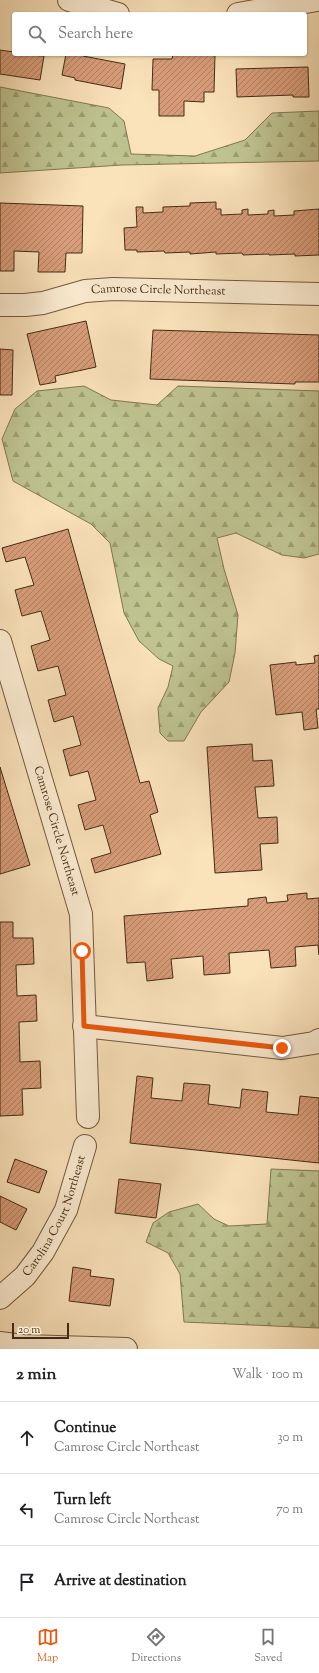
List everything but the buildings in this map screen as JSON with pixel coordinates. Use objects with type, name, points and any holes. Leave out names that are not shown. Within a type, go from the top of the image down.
[{"type":"street","points":[[69,0],[111,12]]},
{"type":"street","points":[[123,0],[123,12]]},
{"type":"street","points":[[249,12],[317,0]]},
{"type":"street","name":"Camrose Circle Northeast","points":[[0,305],[43,303],[85,291],[113,289],[319,294]]},
{"type":"street","name":"Camrose Circle Northeast","points":[[0,641],[81,914],[88,1117]]},
{"type":"street","points":[[84,1026],[282,1048],[314,1043],[319,1040]]},
{"type":"street","name":"Carolina Court Northeast","points":[[0,1298],[25,1276],[43,1252],[66,1210],[85,1146]]},
{"type":"street","points":[[0,1343],[23,1346],[126,1349]]},
{"type":"green space","points":[[0,87],[109,108],[124,121],[131,154],[195,156],[245,140],[272,113],[319,111],[319,161],[122,165],[0,173]]},
{"type":"green space","points":[[84,386],[111,400],[157,405],[178,386],[319,391],[319,554],[304,558],[282,555],[236,533],[217,538],[224,569],[238,615],[235,653],[229,682],[201,712],[184,741],[168,741],[160,733],[158,708],[168,687],[173,666],[159,659],[139,641],[124,613],[110,543],[91,524],[13,481],[2,439],[15,409],[37,391]]},
{"type":"green space","points":[[271,1169],[319,1171],[319,1328],[184,1322],[180,1274],[168,1253],[146,1242],[153,1223],[169,1212],[198,1204],[214,1219],[229,1226],[267,1224]]},
{"type":"route","points":[[82,951],[84,1026],[282,1048]]}]
